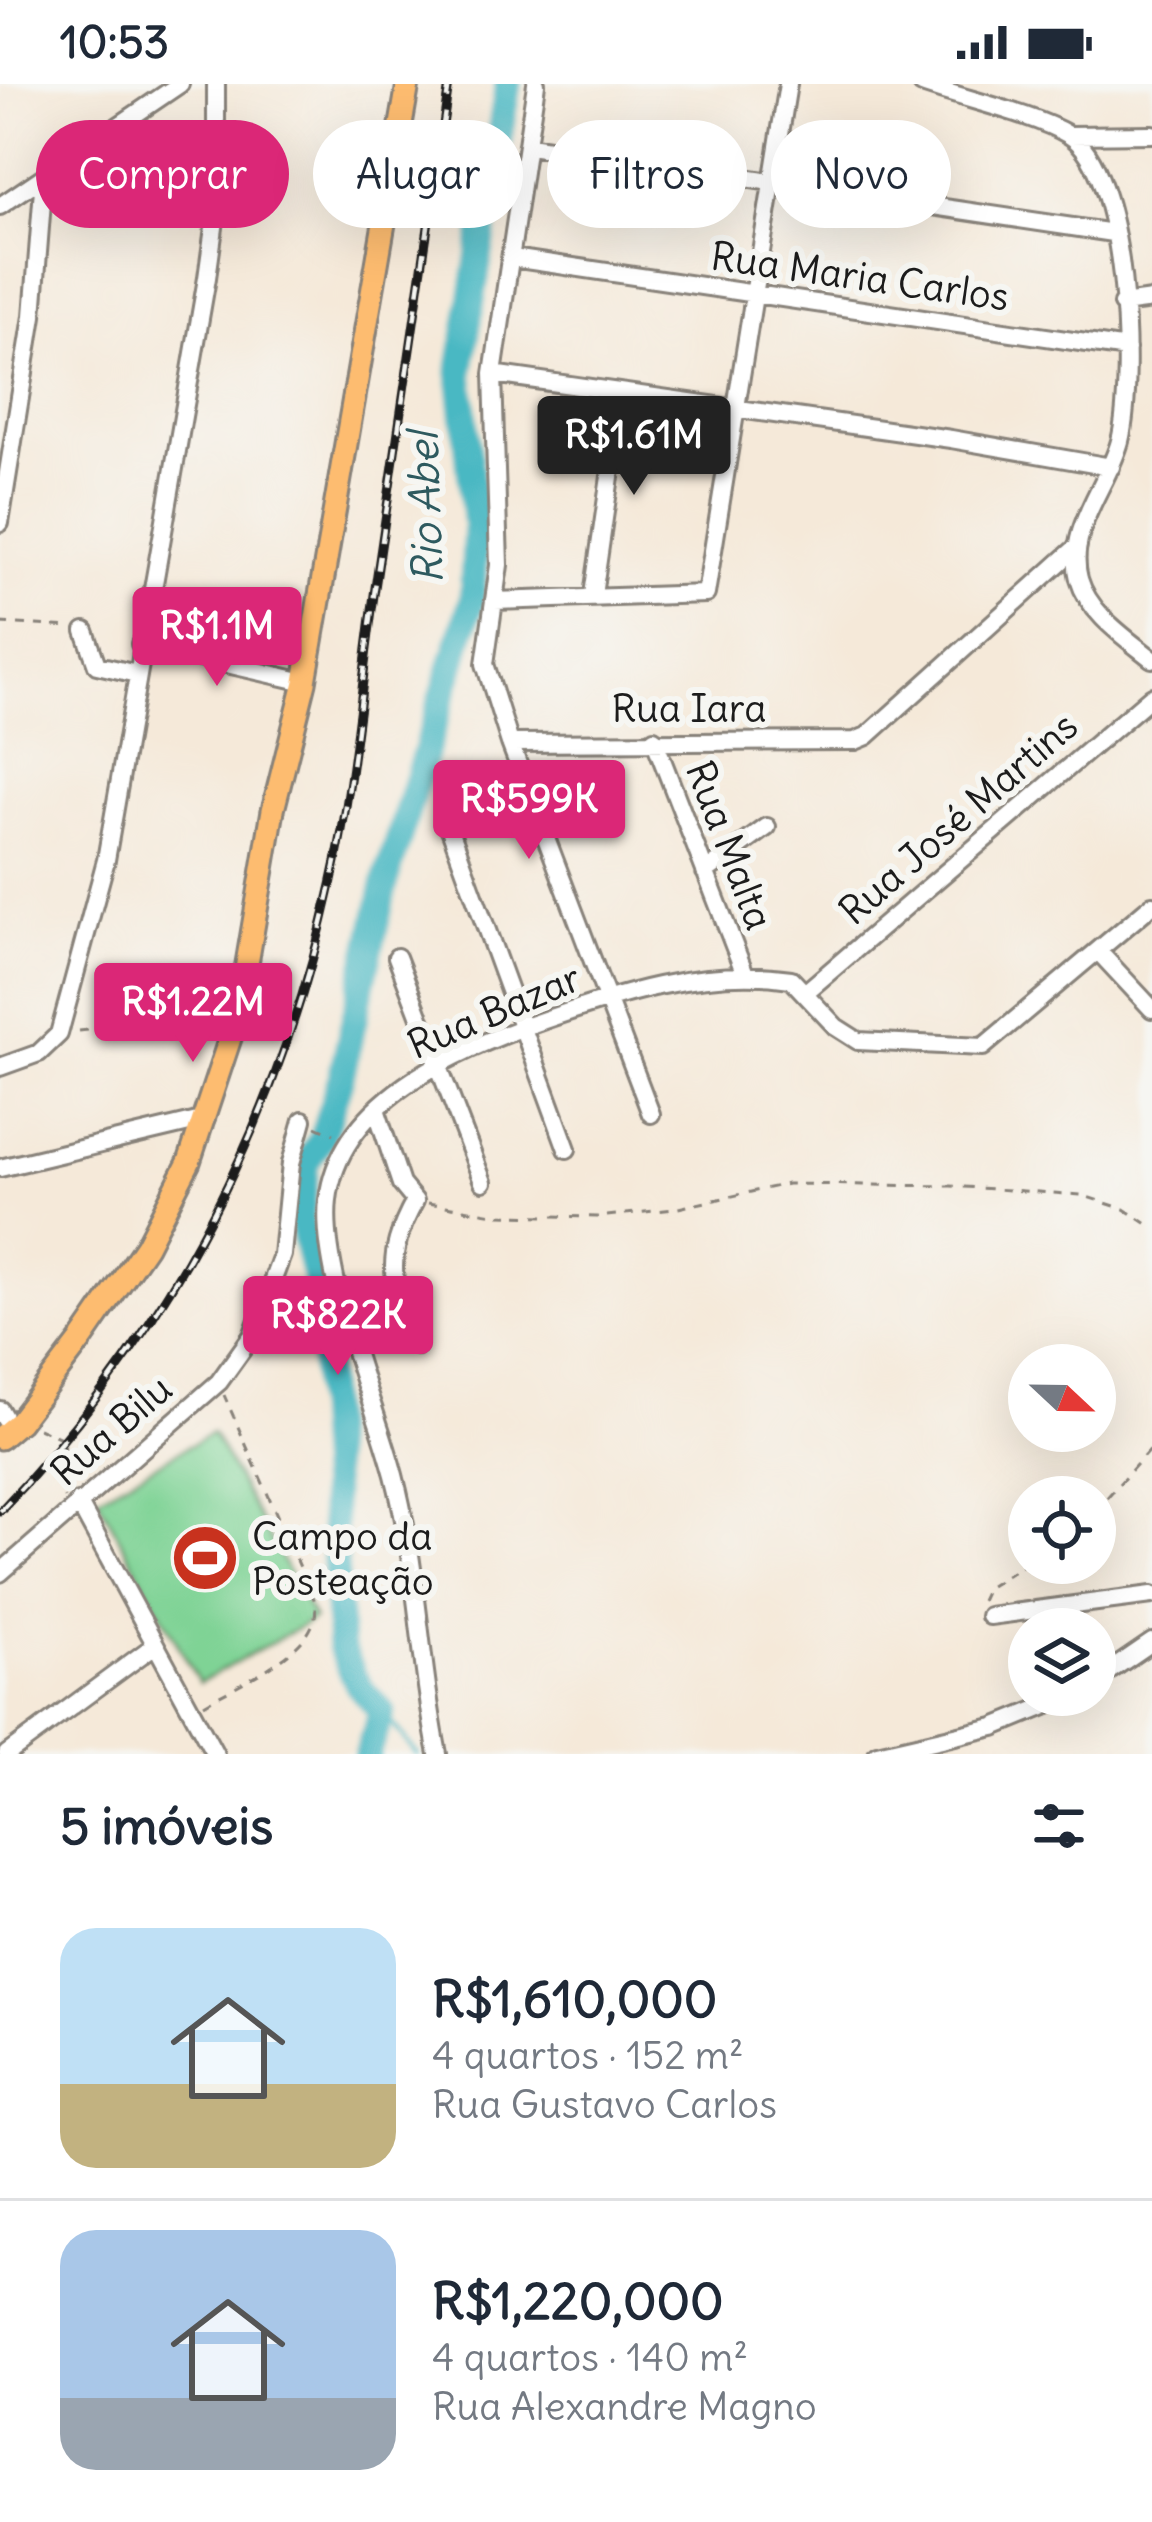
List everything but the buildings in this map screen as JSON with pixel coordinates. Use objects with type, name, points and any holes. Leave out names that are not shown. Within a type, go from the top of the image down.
[{"type":"main road","points":[[8,1425],[146,1246],[206,1119],[239,1011],[273,810],[305,682],[408,84]]},
{"type":"street","points":[[127,120],[180,84]]},
{"type":"street","points":[[0,1067],[39,1053],[59,1034],[106,860],[216,213],[216,84]]},
{"type":"street","points":[[536,84],[493,374],[500,535],[485,664],[510,743],[652,1114]]},
{"type":"street","points":[[782,120],[788,84]]},
{"type":"street","points":[[922,84],[1070,135],[1152,134]]},
{"type":"street","points":[[1070,135],[1093,160],[1113,233],[1127,349],[1124,418],[1111,467],[1078,546],[1080,583],[1097,612],[1152,659]]},
{"type":"street","points":[[529,146],[771,181]]},
{"type":"street","points":[[0,206],[36,181]]},
{"type":"street","points":[[495,601],[706,594],[771,194]]},
{"type":"street","points":[[951,208],[1113,233]]},
{"type":"street","points":[[0,523],[32,316],[40,228]]},
{"type":"street","name":"Rua Maria Carlos","points":[[512,258],[1127,349]]},
{"type":"street","points":[[1122,304],[1152,300]]},
{"type":"street","points":[[493,374],[1111,467]]},
{"type":"street","points":[[593,596],[622,392]]},
{"type":"street","name":"Rua Iara","points":[[510,743],[842,742],[867,736],[1078,546]]},
{"type":"street","points":[[86,631],[97,665],[137,674]]},
{"type":"street","points":[[140,644],[305,682]]},
{"type":"street","name":"Rua José Martins","points":[[807,991],[1152,695]]},
{"type":"street","name":"Rua Malta","points":[[655,739],[745,974]]},
{"type":"street","points":[[447,821],[567,1149]]},
{"type":"street","points":[[704,872],[767,827]]},
{"type":"street","points":[[807,991],[836,1027],[858,1041],[976,1048],[994,1040],[1152,905]]},
{"type":"street","points":[[1098,951],[1152,1009]]},
{"type":"street","points":[[397,958],[483,1182]]},
{"type":"street","name":"Rua Bazar","points":[[438,1754],[411,1549],[337,1272],[328,1215],[334,1177],[376,1112],[438,1064],[523,1028],[611,997],[745,974],[791,979],[807,991]]},
{"type":"street","points":[[376,1112],[400,1184],[415,1201],[392,1254],[393,1277],[417,1346]]},
{"type":"street","points":[[0,1168],[206,1119]]},
{"type":"street","name":"Rua Bilu","points":[[0,1573],[219,1382],[252,1336],[277,1276],[291,1163],[308,1122]]},
{"type":"street","points":[[73,1506],[214,1754]]},
{"type":"street","points":[[989,1616],[1152,1595]]},
{"type":"street","points":[[1116,1667],[1152,1642]]},
{"type":"street","points":[[15,1752],[155,1646]]},
{"type":"street","points":[[877,1754],[915,1750],[1030,1716]]},
{"type":"path","points":[[0,623],[86,631]]},
{"type":"path","points":[[59,1034],[239,1011]]},
{"type":"path","points":[[308,1122],[335,1135]]},
{"type":"path","points":[[415,1201],[500,1215],[597,1216],[674,1209],[787,1184],[951,1186],[1081,1195],[1124,1209],[1152,1227]]},
{"type":"path","points":[[193,1711],[288,1652],[313,1627],[317,1609],[219,1382]]},
{"type":"path","points":[[8,1425],[67,1440],[57,1482],[73,1506]]},
{"type":"path","points":[[1116,1487],[1152,1447]]},
{"type":"path","points":[[989,1616],[982,1595],[1008,1576]]},
{"type":"green space","name":"Campo da Posteação","points":[[212,1433],[314,1619],[199,1683],[97,1497]]},
{"type":"waterway","name":"Rio Abel","points":[[367,1754],[382,1712],[358,1685],[340,1647],[320,1302],[301,1221],[306,1163],[321,1140],[341,1077],[386,880],[472,600],[476,527],[460,373],[508,84]]},
{"type":"waterway","points":[[382,1712],[417,1754]]},
{"type":"railway","points":[[0,1511],[61,1443],[165,1298],[248,1141],[281,1059],[331,885],[345,811],[449,84]]},
{"type":"place","name":"Campo da Posteação","points":[[205,1558]]}]
